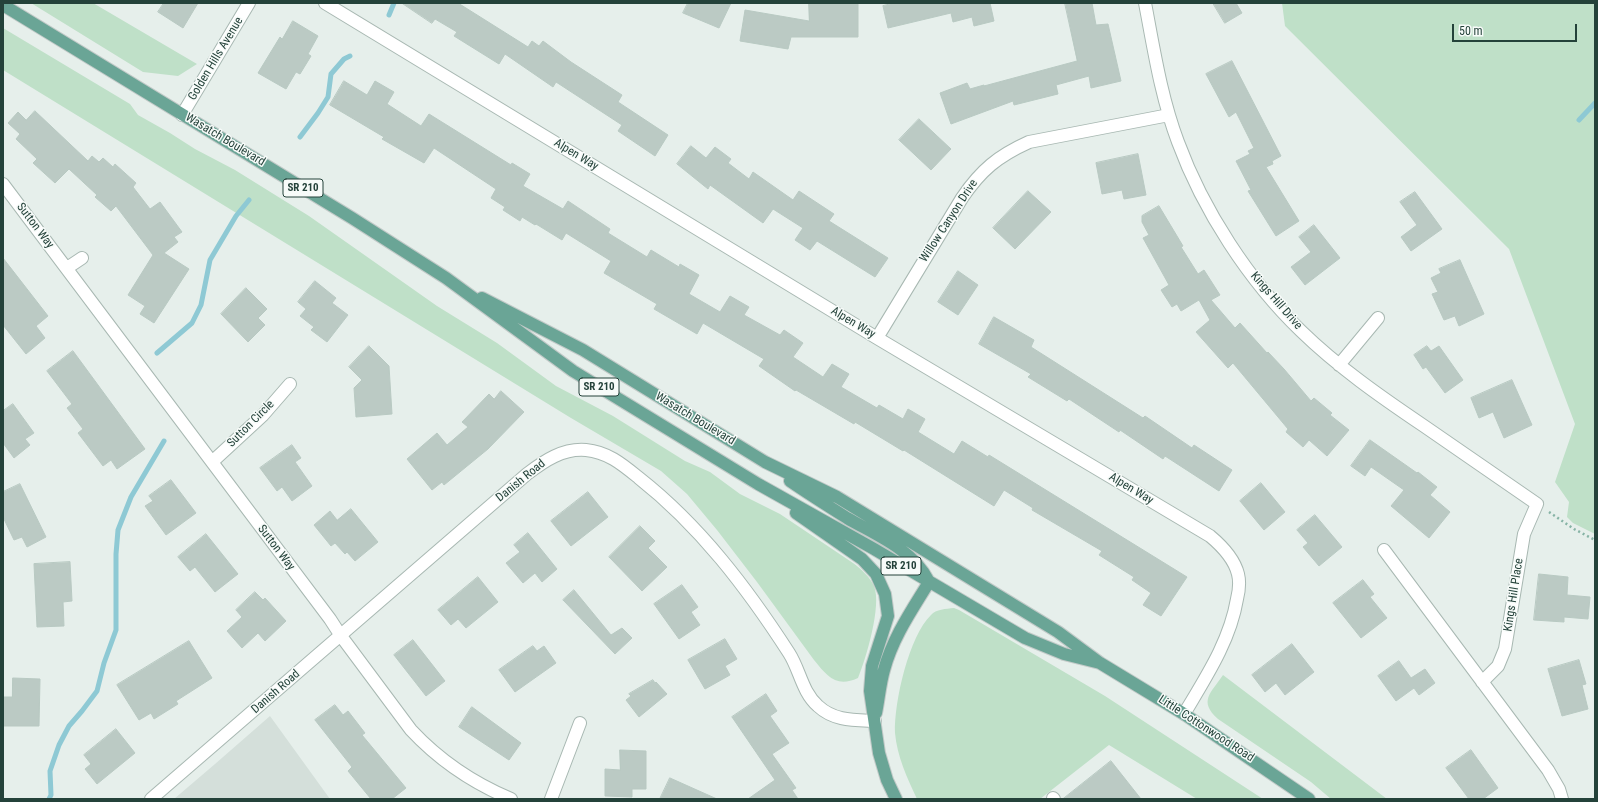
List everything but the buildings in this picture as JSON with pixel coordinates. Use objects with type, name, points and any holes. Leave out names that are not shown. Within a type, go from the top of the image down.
[{"type":"main road","name":"Wasatch Boulevard","points":[[3,5],[352,218],[446,278],[573,371],[758,484],[929,582],[906,617],[891,650],[884,671],[875,721]]},
{"type":"main road","name":"Wasatch Boulevard","points":[[446,278],[583,350],[766,462],[837,497],[943,562]]},
{"type":"main road","points":[[766,462],[826,505],[906,553],[920,567],[929,582]]},
{"type":"main road","name":"Wasatch Boulevard","points":[[758,484],[862,559],[869,566],[881,584],[888,605],[888,616],[875,656],[870,682],[882,767],[896,799]]},
{"type":"main road","name":"Little Cottonwood Road","points":[[943,562],[1058,632],[1100,663],[1184,714],[1309,799]]},
{"type":"main road","name":"Little Cottonwood Road","points":[[929,582],[1025,638],[1064,654],[1100,663]]},
{"type":"street","name":"Golden Hills Avenue","points":[[182,114],[249,3]]},
{"type":"street","name":"Alpen Way","points":[[325,3],[877,338],[1210,536],[1222,546],[1232,560],[1238,575],[1239,591],[1235,614],[1224,645],[1184,714]]},
{"type":"street","name":"Kings Hill Drive","points":[[1145,3],[1161,88],[1178,143],[1202,195],[1230,245],[1264,290],[1300,330],[1339,365],[1376,394],[1537,504]]},
{"type":"street","name":"Willow Canyon Drive","points":[[877,338],[962,198],[974,180],[989,165],[1008,152],[1029,142],[1169,115]]},
{"type":"street","name":"Sutton Way","points":[[3,184],[330,619],[399,715],[424,744],[437,756],[468,777],[511,799]]},
{"type":"street","points":[[66,268],[82,258]]},
{"type":"street","points":[[1339,365],[1378,318]]},
{"type":"street","name":"Sutton Circle","points":[[212,462],[263,415],[290,384]]},
{"type":"street","name":"Danish Road","points":[[151,799],[534,468],[552,457],[570,450],[587,450],[603,453],[618,461],[654,490],[701,536],[725,563],[772,628],[797,665],[807,693],[817,705],[836,717],[875,721]]},
{"type":"street","name":"Kings Hill Place","points":[[1482,682],[1498,666],[1505,649],[1524,534],[1537,504]]},
{"type":"street","points":[[1384,550],[1548,770],[1559,789],[1562,799]]},
{"type":"street","points":[[551,799],[580,723]]},
{"type":"path","points":[[1537,504],[1574,529],[1595,540]]},
{"type":"shaded area","points":[[270,716],[330,799],[174,799],[215,764]]},
{"type":"green space","points":[[31,3],[93,3],[197,64],[178,76],[143,72]]},
{"type":"green space","points":[[1282,3],[1595,3],[1595,534],[1573,523],[1567,517],[1569,502],[1555,482],[1575,424],[1509,249],[1285,26]]},
{"type":"green space","points":[[3,28],[130,104],[138,115],[195,149],[235,170],[309,216],[437,306],[497,343],[556,386],[613,416],[685,461],[710,472],[740,494],[780,514],[853,563],[870,579],[874,586],[876,595],[875,618],[872,632],[858,678],[844,682],[838,681],[823,671],[717,530],[687,494],[661,471],[571,418],[3,70]]},
{"type":"green space","points":[[954,608],[1105,696],[1263,799],[1197,799],[1109,745],[1040,799],[917,799],[903,767],[896,742],[895,720],[900,688],[910,653],[923,625],[933,613]]},
{"type":"green space","points":[[1223,675],[1387,799],[1331,799],[1311,782],[1218,719],[1209,707],[1208,697]]},
{"type":"waterway","points":[[389,15],[394,3]]},
{"type":"waterway","points":[[300,137],[328,97],[331,74],[344,59],[350,56]]},
{"type":"waterway","points":[[1579,120],[1595,103]]},
{"type":"waterway","points":[[157,353],[192,323],[201,305],[210,260],[236,216],[249,200]]},
{"type":"waterway","points":[[49,799],[51,795],[50,771],[59,745],[69,726],[97,691],[104,663],[116,630],[116,554],[118,530],[131,497],[164,441]]}]
